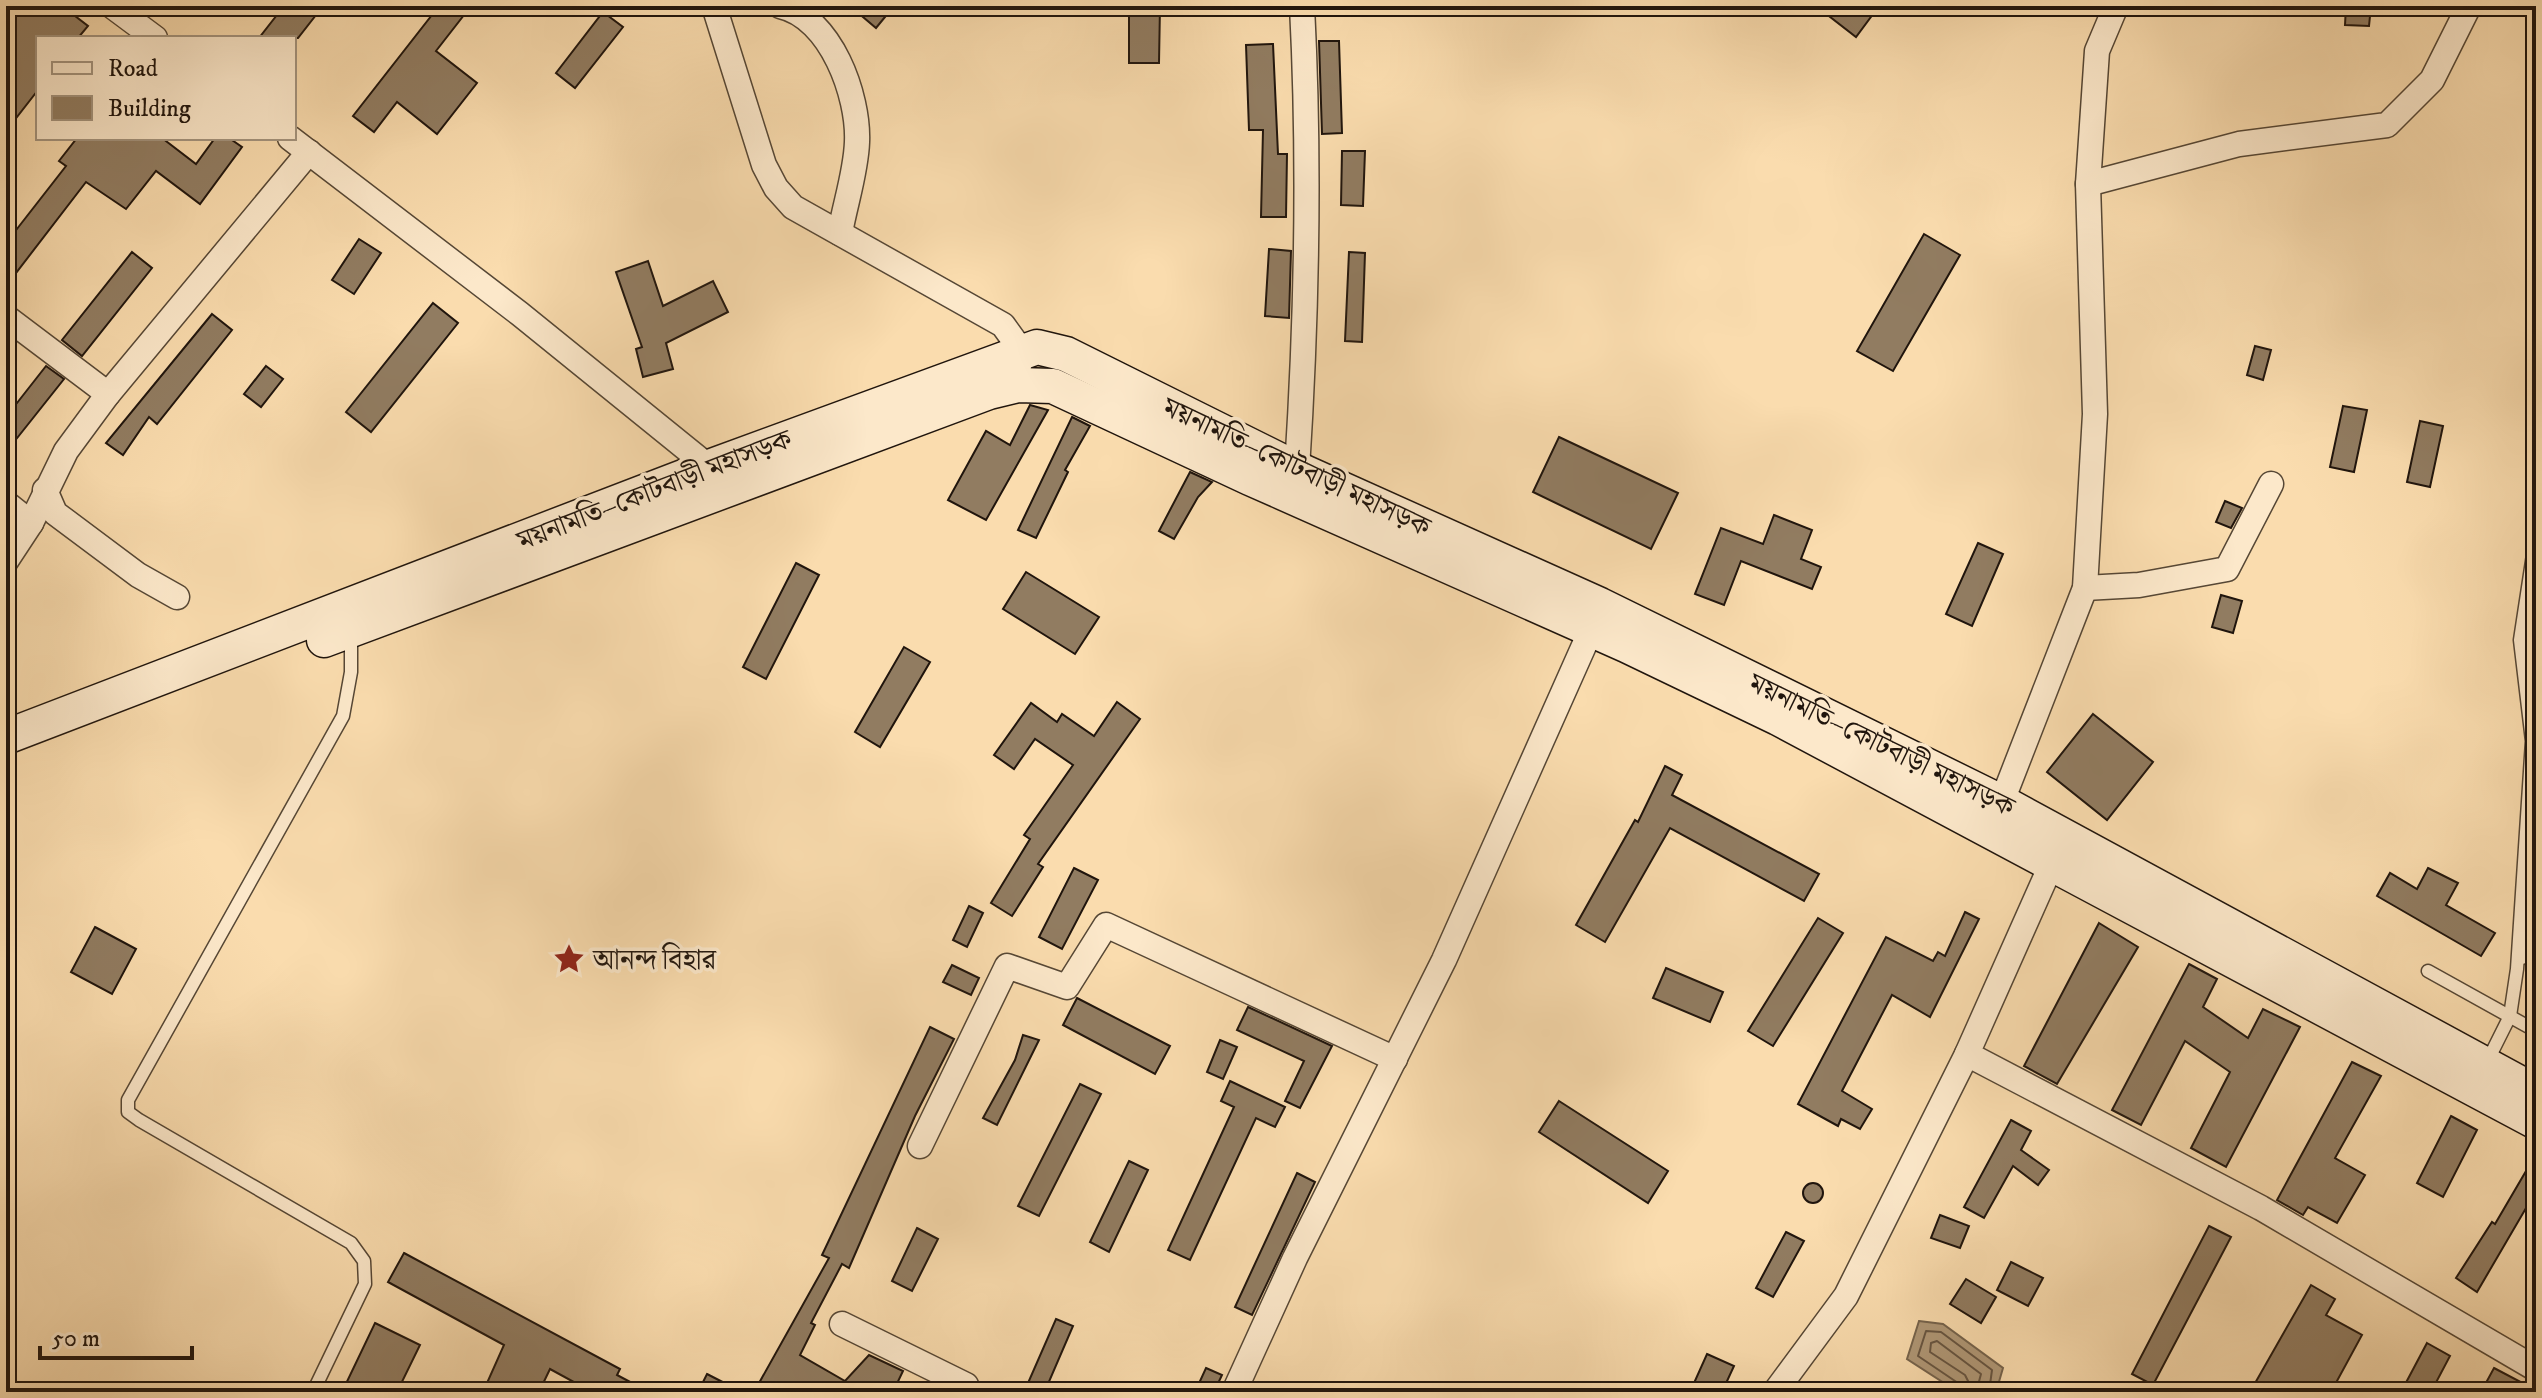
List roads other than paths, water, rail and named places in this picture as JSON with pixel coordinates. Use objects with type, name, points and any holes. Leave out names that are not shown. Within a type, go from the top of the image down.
[{"type":"main road","name":"ময়নামতি–কোটবাড়ী মহাসড়ক","points":[[6,759],[347,619],[711,480],[1021,350],[1037,347],[1066,354],[1297,469],[1600,605],[1996,816],[2486,1064],[2530,1104]]},
{"type":"main road","name":"ময়নামতি–কোটবাড়ী মহাসড়ক","points":[[711,480],[989,392],[1018,385],[1053,386],[1996,816],[2052,863],[2530,1104]]},
{"type":"main road","name":"ময়নামতি–কোটবাড়ী মহাসড়ক","points":[[6,737],[347,619]]},
{"type":"street","points":[[112,6],[152,36]]},
{"type":"street","points":[[714,6],[764,165],[776,188],[793,207],[1003,325],[1021,350],[1018,385]]},
{"type":"street","points":[[780,6],[805,19],[828,43],[844,71],[853,102],[857,143],[840,233]]},
{"type":"street","points":[[1297,469],[1307,322],[1308,167],[1302,6]]},
{"type":"street","points":[[1996,816],[2085,588],[2095,414],[2088,184],[2097,51],[2116,6]]},
{"type":"street","points":[[2088,184],[2239,144],[2387,125],[2432,80],[2469,6]]},
{"type":"street","points":[[6,561],[31,523],[66,451],[300,145],[520,314],[711,480]]},
{"type":"street","points":[[6,317],[108,394]]},
{"type":"street","points":[[2085,588],[2139,585],[2227,569],[2271,484]]},
{"type":"street","points":[[45,490],[55,513],[138,575],[177,597]]},
{"type":"street","points":[[6,503],[31,523]]},
{"type":"street","points":[[1234,1392],[1295,1258],[1444,960],[1591,630]]},
{"type":"street","points":[[1775,1392],[1846,1296],[1967,1054],[2052,863]]},
{"type":"street","points":[[920,1146],[1007,966],[1067,987],[1106,925],[1395,1059]]},
{"type":"street","points":[[1967,1054],[2261,1208],[2536,1369]]},
{"type":"street","points":[[842,1324],[966,1385],[963,1392]]},
{"type":"lane","points":[[2486,1064],[2510,1016],[2517,969],[2532,741],[2520,640],[2536,535]]},
{"type":"lane","points":[[313,1392],[365,1284],[364,1261],[351,1243],[139,1120],[128,1112],[128,1100],[343,716],[351,672],[347,619]]},
{"type":"lane","points":[[2517,969],[2536,925]]},
{"type":"lane","points":[[2428,971],[2536,1031]]},
{"type":"water","points":[[1919,1321],[1943,1324],[2003,1368],[1996,1392],[1958,1392],[1907,1359]]},
{"type":"place","name":"আনন্দ বিহার","points":[[569,959]]}]
